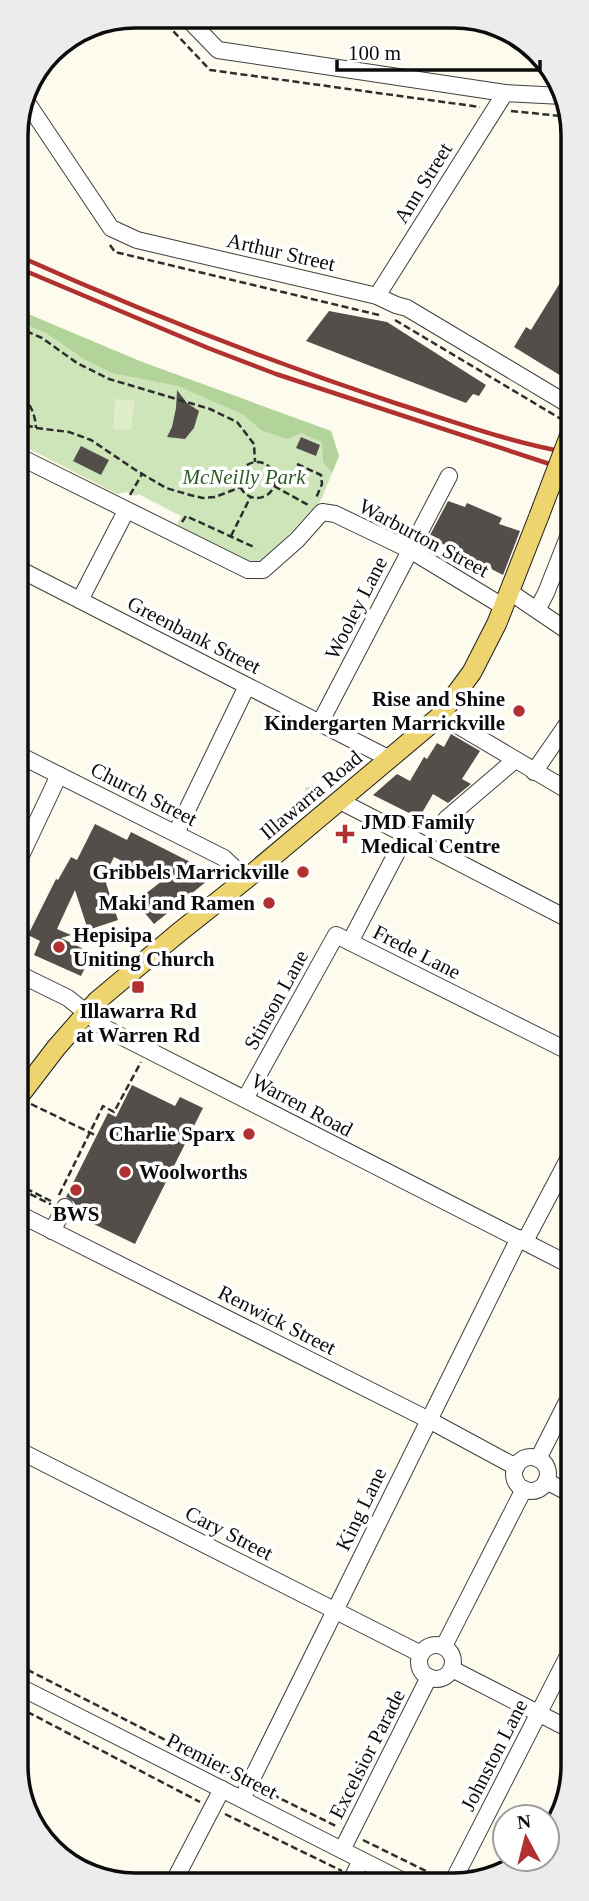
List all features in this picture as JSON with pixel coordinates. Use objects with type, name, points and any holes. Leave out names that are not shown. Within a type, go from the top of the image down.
[{"type":"main road","name":"Illawarra Road","points":[[28,1094],[86,1013],[100,998],[439,717],[472,672],[507,599],[561,458]]},
{"type":"street","points":[[197,28],[218,50],[505,93],[553,95]]},
{"type":"street","name":"Ann Street","points":[[377,296],[505,93]]},
{"type":"street","name":"Arthur Street","points":[[32,109],[111,228],[137,240],[377,296],[407,309],[561,400]]},
{"type":"street","points":[[28,461],[176,534]]},
{"type":"street","name":"Wooley Lane","points":[[320,723],[449,476]]},
{"type":"street","points":[[80,600],[124,510]]},
{"type":"street","name":"Warburton Street","points":[[176,534],[248,570],[263,570],[297,540],[322,512],[335,514],[507,599],[537,610],[561,626]]},
{"type":"street","points":[[537,610],[561,555]]},
{"type":"street","name":"Greenbank Street","points":[[28,574],[390,759]]},
{"type":"street","points":[[176,833],[247,685]]},
{"type":"street","points":[[439,717],[452,722],[561,787]]},
{"type":"street","points":[[534,772],[561,733]]},
{"type":"street","name":"Church Street","points":[[28,760],[224,858],[246,879]]},
{"type":"street","points":[[446,820],[515,760]]},
{"type":"street","points":[[28,841],[59,775]]},
{"type":"street","points":[[340,801],[561,915]]},
{"type":"street","name":"Frede Lane","points":[[407,835],[351,942],[561,1047]]},
{"type":"street","name":"Stinson Lane","points":[[245,1099],[336,935],[351,942]]},
{"type":"street","name":"Warren Road","points":[[28,978],[68,998],[99,1024],[561,1260]]},
{"type":"street","name":"King Lane","points":[[242,1799],[429,1420],[522,1240],[561,1171]]},
{"type":"street","points":[[49,1229],[65,1207]]},
{"type":"street","name":"Renwick Street","points":[[28,1218],[516,1466]]},
{"type":"street","points":[[538,1459],[561,1414]]},
{"type":"street","name":"Cary Street","points":[[28,1455],[421,1654]]},
{"type":"street","points":[[528,1458],[538,1459],[546,1466],[546,1481],[534,1491],[524,1489],[514,1477],[516,1466],[528,1458]]},
{"type":"street","points":[[546,1481],[561,1489]]},
{"type":"street","points":[[444,1646],[524,1489]]},
{"type":"street","points":[[433,1645],[444,1646],[453,1658],[452,1669],[439,1679],[429,1677],[419,1665],[421,1654],[424,1649],[433,1645]]},
{"type":"street","points":[[452,1669],[561,1725]]},
{"type":"street","name":"Johnston Lane","points":[[449,1873],[561,1670]]},
{"type":"street","name":"Excelsior Parade","points":[[342,1850],[429,1677]]},
{"type":"street","name":"Premier Street","points":[[28,1691],[387,1873]]},
{"type":"street","points":[[178,1873],[222,1789]]},
{"type":"street","points":[[354,1873],[361,1860]]},
{"type":"path","points":[[28,332],[42,338],[77,363],[109,379],[211,409],[237,422],[254,444],[255,462]]},
{"type":"path","points":[[28,403],[35,413],[36,428]]},
{"type":"path","points":[[28,426],[69,432],[91,440],[166,488],[203,498],[215,497],[241,487]]},
{"type":"path","points":[[262,463],[273,472],[274,486],[264,496],[251,496],[241,487],[240,474],[248,464],[262,463]]},
{"type":"path","points":[[274,486],[312,507],[322,485],[321,475],[297,464]]},
{"type":"path","points":[[124,510],[142,474]]},
{"type":"path","points":[[231,536],[251,496]]},
{"type":"path","points":[[176,534],[186,516],[256,548]]},
{"type":"path","points":[[28,1190],[55,1203],[103,1106],[114,1112],[149,1050]]},
{"type":"path","points":[[28,1103],[97,1136]]},
{"type":"path","points":[[28,1193],[56,1207],[49,1229]]},
{"type":"path","points":[[28,1670],[431,1873]]},
{"type":"path","points":[[28,1712],[212,1808],[276,1838],[338,1873]]},
{"type":"green space","name":"McNeilly Park","points":[[28,314],[142,362],[331,431],[339,456],[321,500],[258,567],[176,527],[181,516],[138,494],[117,494],[28,448]]},
{"type":"green space","points":[[28,314],[142,362],[331,431],[339,456],[332,473],[323,462],[322,442],[301,433],[287,439],[261,430],[244,415],[178,386],[112,373],[84,359],[46,333],[28,325]]},
{"type":"green space","points":[[115,399],[135,401],[131,430],[113,429]]},
{"type":"green space","points":[[306,787],[327,787],[301,808]]},
{"type":"building","points":[[561,281],[561,376],[514,347],[526,327],[531,330]]},
{"type":"building","points":[[329,311],[387,322],[486,385],[479,396],[473,394],[466,403],[306,341]]},
{"type":"building","points":[[177,390],[187,403],[199,411],[194,428],[185,439],[167,437],[172,427]]},
{"type":"building","points":[[301,437],[320,445],[316,456],[296,448]]},
{"type":"building","points":[[81,446],[109,460],[101,475],[73,461]]},
{"type":"building","points":[[448,501],[465,507],[467,503],[502,518],[499,524],[520,531],[503,575],[429,537]]},
{"type":"building","points":[[451,734],[480,751],[462,779],[471,784],[448,803],[433,794],[419,818],[373,795],[397,774],[410,781],[424,757],[427,759],[437,743],[444,747]]},
{"type":"building","points":[[95,824],[127,840],[131,832],[206,870],[209,875],[207,881],[154,924],[138,905],[142,901],[140,898],[162,881],[114,857],[104,877],[118,920],[88,930],[75,890],[57,929],[71,935],[61,938],[92,953],[81,976],[34,955],[40,941],[28,935],[56,879],[58,880],[71,857],[77,860]]},
{"type":"building","name":"Woolworths","points":[[132,1085],[175,1106],[180,1097],[203,1108],[135,1244],[73,1214],[74,1202],[66,1197],[108,1113],[116,1117]]},
{"type":"railway","points":[[28,260],[253,353],[484,432],[561,451]]},
{"type":"railway","points":[[28,272],[276,374],[561,468]]},
{"type":"place","name":"Rise and Shine Kindergarten Marrickville","points":[[519,711]]},
{"type":"place","name":"JMD Family Medical Centre","points":[[345,834]]},
{"type":"place","name":"Gribbels Marrickville","points":[[303,872]]},
{"type":"place","name":"Maki and Ramen","points":[[269,903]]},
{"type":"place","name":"Hepisipa Uniting Church","points":[[59,947]]},
{"type":"place","name":"Illawarra Rd at Warren Rd","points":[[138,987]]},
{"type":"place","name":"Charlie Sparx","points":[[249,1134]]},
{"type":"place","name":"Woolworths","points":[[125,1172]]},
{"type":"place","name":"BWS","points":[[76,1190]]}]
